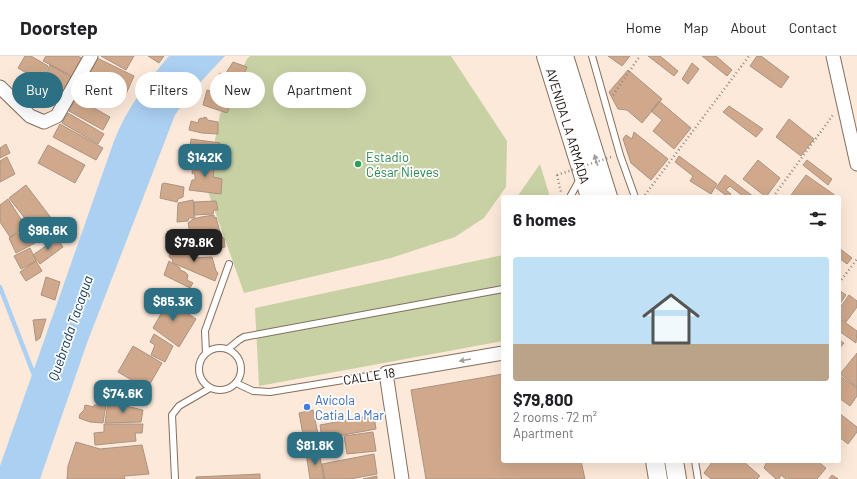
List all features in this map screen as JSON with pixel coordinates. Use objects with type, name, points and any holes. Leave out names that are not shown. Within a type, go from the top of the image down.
[{"type":"main road","name":"AVENIDA LA ARMADA","points":[[546,56],[589,195]]},
{"type":"main road","name":"AVENIDA LA ARMADA","points":[[564,56],[607,195]]},
{"type":"main road","points":[[655,463],[658,479]]},
{"type":"main road","points":[[674,463],[677,479]]},
{"type":"street","points":[[0,87],[30,116],[44,122],[57,116],[91,56]]},
{"type":"street","points":[[833,56],[857,164]]},
{"type":"street","name":"CALLE 18","points":[[386,374],[501,353]]},
{"type":"street","points":[[386,374],[402,479]]},
{"type":"lane","points":[[592,56],[620,155],[634,195]]},
{"type":"lane","points":[[571,195],[583,174]]},
{"type":"lane","points":[[206,353],[205,331],[229,264]]},
{"type":"lane","points":[[228,349],[244,337],[501,289]]},
{"type":"lane","points":[[216,348],[228,349],[238,357],[242,371],[236,383],[231,388],[217,390],[210,388],[200,377],[200,363],[206,353],[216,348]]},
{"type":"lane","name":"CALLE 18","points":[[236,383],[253,391],[270,392],[386,374]]},
{"type":"lane","points":[[176,479],[172,415],[179,406],[210,388]]},
{"type":"lane","points":[[695,463],[698,479]]},
{"type":"path","points":[[606,105],[640,56]]},
{"type":"path","points":[[645,195],[749,56]]},
{"type":"path","points":[[774,195],[843,101]]},
{"type":"path","points":[[562,195],[557,175],[611,157]]},
{"type":"path","points":[[841,279],[857,259]]},
{"type":"green space","name":"Estadio César Nieves","points":[[250,56],[451,56],[507,141],[506,187],[484,218],[455,237],[391,258],[244,293],[206,186],[220,114],[223,108],[265,108],[265,72],[241,72]]},
{"type":"green space","points":[[540,164],[549,195],[518,195]]},
{"type":"green space","points":[[501,255],[501,341],[259,386],[255,308]]},
{"type":"water","points":[[169,56],[225,56],[202,80],[202,72],[156,72]]},
{"type":"water","name":"Quebrada Tacagua","points":[[135,101],[135,108],[179,108],[175,115],[87,343],[40,479],[0,479],[0,466],[114,141]]},
{"type":"building","points":[[25,56],[31,56],[48,66],[45,72],[25,72],[18,68]]},
{"type":"building","points":[[46,56],[78,56],[83,59],[76,72],[71,72],[71,75],[43,61]]},
{"type":"building","points":[[101,56],[134,56],[126,70]]},
{"type":"building","points":[[148,56],[164,56],[159,63]]},
{"type":"building","points":[[608,56],[630,56],[622,66]]},
{"type":"building","points":[[648,56],[660,56],[678,71],[674,76]]},
{"type":"building","points":[[702,56],[716,56],[732,70],[727,76]]},
{"type":"building","points":[[757,56],[761,56],[789,77],[781,88],[750,66]]},
{"type":"building","points":[[95,57],[126,72],[88,72]]},
{"type":"building","points":[[233,62],[247,67],[245,72],[227,72]]},
{"type":"building","points":[[692,63],[699,69],[688,84],[682,79]]},
{"type":"building","points":[[50,65],[62,72],[46,72]]},
{"type":"building","points":[[628,70],[662,99],[642,123],[627,110],[618,109],[609,92]]},
{"type":"building","points":[[63,72],[71,77],[71,87],[66,96],[63,94]]},
{"type":"building","points":[[127,73],[134,76],[127,92]]},
{"type":"building","points":[[207,90],[210,91],[210,107],[203,105]]},
{"type":"building","points":[[659,101],[691,128],[674,149],[653,131],[662,120],[651,111]]},
{"type":"building","points":[[729,106],[763,129],[756,137],[723,112]]},
{"type":"building","points":[[71,107],[94,108],[110,117],[103,130],[69,111]]},
{"type":"building","points":[[212,108],[228,108],[227,113]]},
{"type":"building","points":[[68,113],[104,134],[98,144],[62,123]]},
{"type":"building","points":[[204,117],[207,118],[207,120],[218,122],[218,134],[189,130],[191,121],[198,123],[199,119],[203,119]]},
{"type":"building","points":[[789,119],[814,139],[801,156],[776,137]]},
{"type":"building","points":[[60,124],[103,148],[96,160],[53,137]]},
{"type":"building","points":[[634,132],[668,159],[651,180],[631,163],[623,139],[626,135],[632,139]]},
{"type":"building","points":[[191,139],[220,143],[220,156],[189,153]]},
{"type":"building","points":[[6,144],[10,153],[0,158],[0,148]]},
{"type":"building","points":[[48,145],[85,165],[75,183],[38,163]]},
{"type":"building","points":[[679,156],[717,184],[711,194],[690,181],[693,176],[675,162]]},
{"type":"building","points":[[7,157],[15,174],[0,182],[0,161]]},
{"type":"building","points":[[758,160],[780,178],[767,195],[763,195],[743,179]]},
{"type":"building","points":[[807,160],[832,179],[828,185],[803,165]]},
{"type":"building","points":[[193,162],[215,163],[213,177],[222,179],[221,194],[189,190],[192,180],[195,180],[194,173],[192,174]]},
{"type":"building","points":[[725,175],[751,195],[741,195],[730,186],[726,190],[731,194],[725,195],[716,188]]},
{"type":"building","points":[[806,175],[835,195],[791,195]]},
{"type":"building","points":[[164,183],[184,187],[183,197],[178,199],[177,202],[160,198],[162,184]]},
{"type":"building","points":[[26,185],[58,227],[42,240],[9,198]]},
{"type":"building","points":[[8,199],[26,227],[10,237],[0,222],[0,205]]},
{"type":"building","points":[[193,200],[195,218],[189,218],[188,221],[177,222],[178,203]]},
{"type":"building","points":[[216,201],[218,210],[214,210],[213,214],[194,215],[194,202]]},
{"type":"building","points":[[214,215],[214,218],[216,217],[221,236],[224,238],[225,247],[197,254],[195,243],[192,244],[188,223],[193,219]]},
{"type":"building","points":[[27,229],[35,243],[16,253],[9,238]]},
{"type":"building","points":[[57,238],[63,247],[40,264],[33,255]]},
{"type":"building","points":[[30,248],[36,261],[21,269],[14,256]]},
{"type":"building","points":[[174,248],[191,249],[192,258],[212,257],[218,273],[215,281],[173,263],[172,258],[169,256]]},
{"type":"building","points":[[841,250],[852,258],[847,264],[841,260]]},
{"type":"building","points":[[36,261],[42,271],[26,281],[20,272]]},
{"type":"building","points":[[169,261],[188,275],[187,280],[193,283],[190,288],[164,275]]},
{"type":"building","points":[[46,277],[60,282],[55,300],[41,295]]},
{"type":"building","points":[[841,291],[846,295],[841,302]]},
{"type":"building","points":[[849,295],[857,301],[857,307],[846,322],[841,318],[841,306]]},
{"type":"building","points":[[161,297],[196,319],[179,347],[153,328],[162,312],[156,308]]},
{"type":"building","points":[[46,319],[40,338],[36,341],[33,320]]},
{"type":"building","points":[[841,319],[857,331],[856,343],[841,332]]},
{"type":"building","points":[[154,334],[173,346],[165,362],[151,355],[155,345],[150,342]]},
{"type":"building","points":[[133,346],[162,363],[147,389],[118,372]]},
{"type":"building","points":[[857,353],[857,387],[841,375]]},
{"type":"building","points":[[501,374],[501,463],[581,463],[585,479],[426,479],[411,390]]},
{"type":"building","points":[[841,377],[857,388],[857,396],[850,406],[841,399]]},
{"type":"building","points":[[140,386],[149,391],[144,400],[136,395]]},
{"type":"building","points":[[108,402],[143,410],[141,422],[105,423]]},
{"type":"building","points":[[85,405],[94,407],[94,405],[106,405],[103,423],[90,422],[79,418]]},
{"type":"building","points":[[313,410],[321,448],[306,451],[299,413]]},
{"type":"building","points":[[374,415],[376,429],[322,439],[320,425]]},
{"type":"building","points":[[841,415],[857,427],[857,432],[848,444],[841,439]]},
{"type":"building","points":[[104,424],[143,424],[142,433],[135,433],[136,441],[95,445],[94,433],[104,432]]},
{"type":"building","points":[[373,432],[376,451],[347,454],[344,436]]},
{"type":"building","points":[[76,442],[100,449],[142,445],[149,474],[124,476],[125,479],[67,479],[68,466]]},
{"type":"building","points":[[319,451],[324,479],[310,479],[306,453]]},
{"type":"building","points":[[374,454],[377,474],[350,479],[325,479],[322,464]]},
{"type":"building","points":[[712,463],[745,463],[760,476],[757,479],[711,479],[704,473]]},
{"type":"building","points":[[766,463],[820,463],[826,468],[817,479],[786,479],[781,475],[779,479],[776,479],[764,468]]},
{"type":"building","points":[[260,474],[260,479],[196,479],[196,477]]},
{"type":"building","points":[[832,475],[838,479],[829,479]]},
{"type":"building","points":[[377,476],[377,479],[363,479]]},
{"type":"waterway","points":[[0,287],[34,375]]},
{"type":"place","name":"Estadio César Nieves","points":[[358,164]]},
{"type":"place","name":"Avícola Catia La Mar","points":[[307,407]]}]
